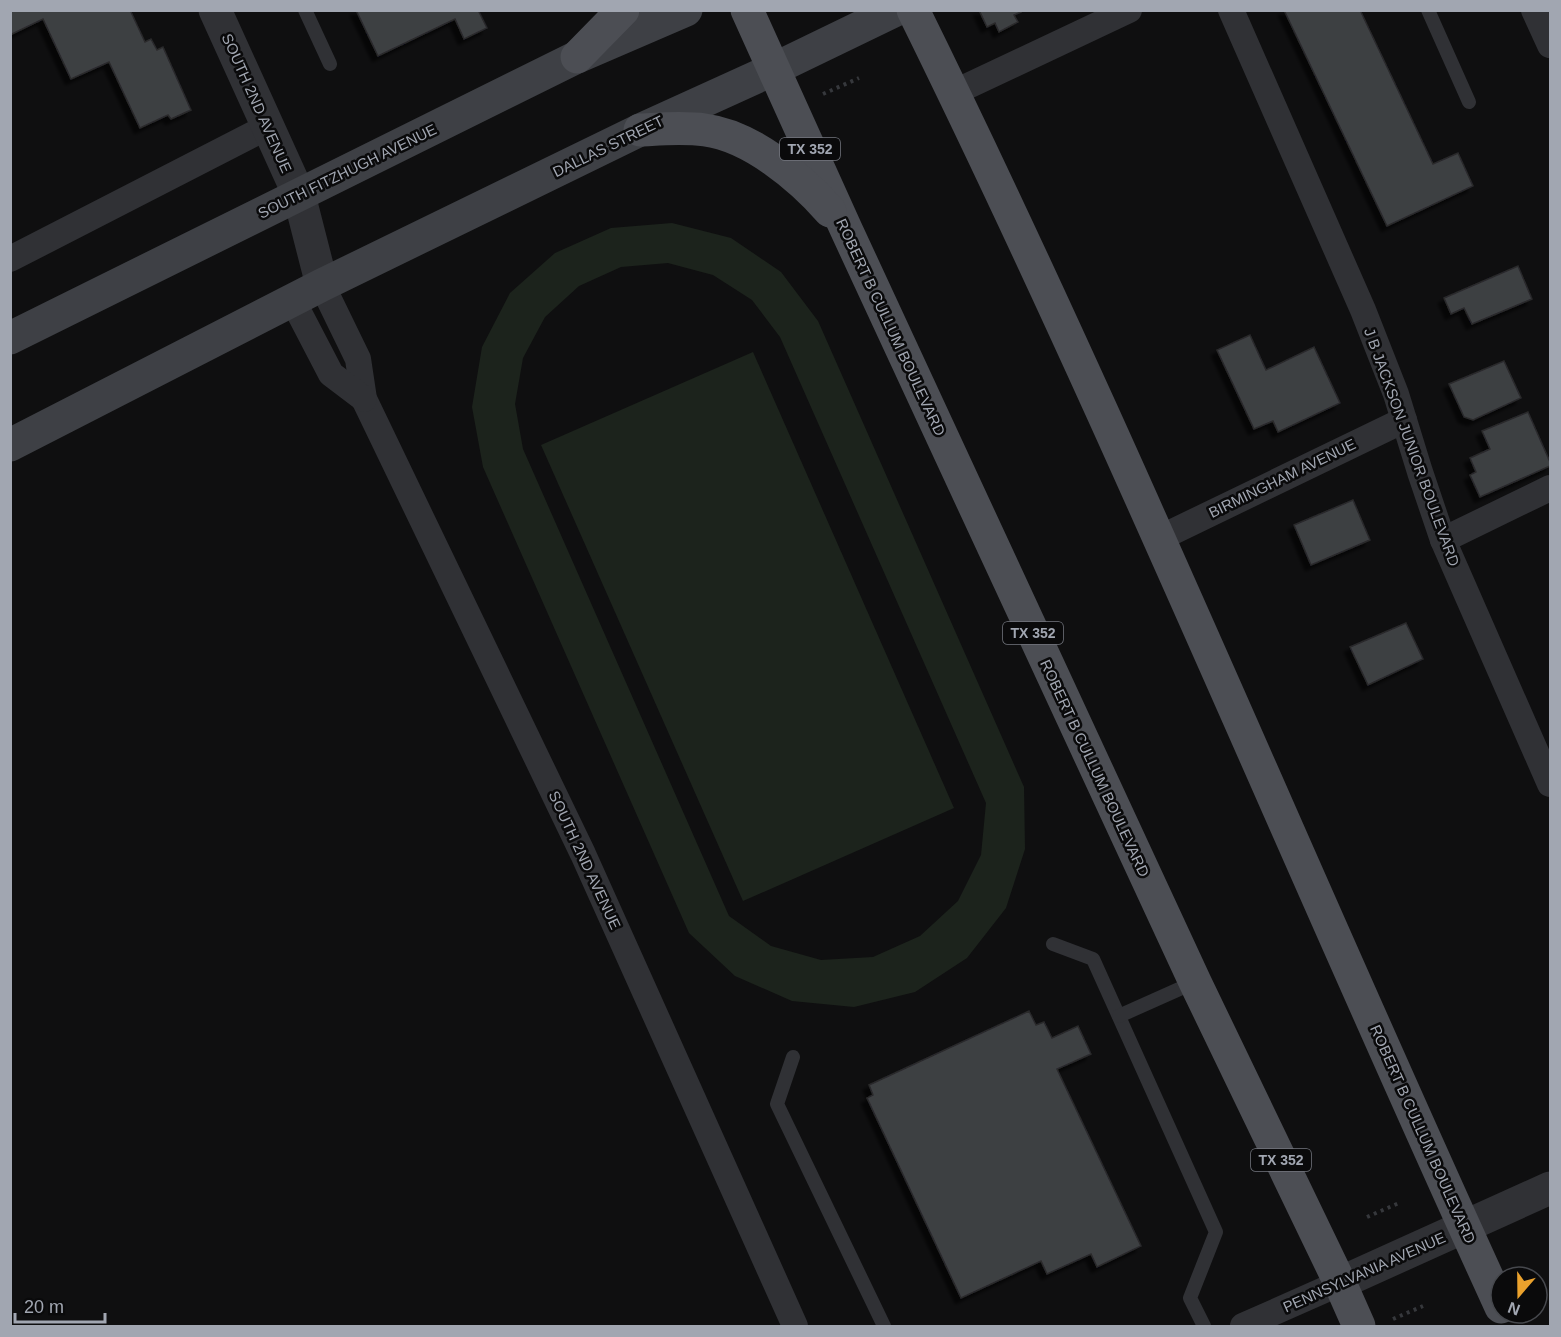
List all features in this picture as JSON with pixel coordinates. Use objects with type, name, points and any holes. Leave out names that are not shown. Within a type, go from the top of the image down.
[{"type":"main road","points":[[577,57],[623,10]]},
{"type":"main road","name":"SOUTH FITZHUGH AVENUE","points":[[10,338],[577,57],[686,10]]},
{"type":"main road","name":"ROBERT B CULLUM BOULEVARD","points":[[747,10],[1195,982],[1359,1326]]},
{"type":"main road","name":"DALLAS STREET","points":[[322,285],[640,130],[896,10]]},
{"type":"main road","name":"ROBERT B CULLUM BOULEVARD","points":[[913,10],[1160,538],[1489,1281]]},
{"type":"main road","points":[[640,130],[678,128],[707,130],[736,138],[752,146],[815,194],[846,229]]},
{"type":"main road","points":[[10,445],[322,285]]},
{"type":"street","name":"SOUTH 2ND AVENUE","points":[[215,10],[299,195],[322,285],[358,360],[364,399],[583,854],[795,1326]]},
{"type":"street","points":[[953,93],[1129,10]]},
{"type":"street","name":"J B JACKSON JUNIOR BOULEVARD","points":[[1231,10],[1363,310],[1396,394],[1443,540],[1551,783]]},
{"type":"street","points":[[1534,10],[1551,45]]},
{"type":"street","points":[[10,259],[267,127]]},
{"type":"street","name":"SOUTH 2ND AVENUE","points":[[293,301],[331,374],[364,399]]},
{"type":"street","name":"BIRMINGHAM AVENUE","points":[[1160,538],[1404,420]]},
{"type":"street","points":[[1443,540],[1551,488]]},
{"type":"street","name":"PENNSYLVANIA AVENUE","points":[[1243,1326],[1551,1188]]},
{"type":"lane","points":[[305,10],[330,64]]},
{"type":"lane","points":[[1428,10],[1469,102]]},
{"type":"lane","points":[[1053,944],[1093,959],[1216,1232],[1190,1298],[1204,1326]]},
{"type":"lane","points":[[1119,1016],[1195,982]]},
{"type":"lane","points":[[793,1058],[777,1104],[884,1326]]},
{"type":"path","points":[[823,94],[859,78]]},
{"type":"path","points":[[1367,1216],[1399,1203]]},
{"type":"path","points":[[1393,1319],[1423,1306]]},
{"type":"shaded area","points":[[672,223],[731,238],[781,272],[818,321],[1024,787],[1025,849],[1006,908],[967,958],[915,992],[854,1007],[792,1001],[735,976],[689,933],[483,467],[472,407],[482,347],[510,293],[555,253],[611,228]],"holes":[[[668,263],[713,275],[752,300],[780,337],[986,803],[981,855],[958,901],[920,936],[873,957],[821,960],[771,946],[729,916],[523,449],[515,404],[523,358],[545,317],[579,286],[621,267]]]},
{"type":"shaded area","points":[[753,352],[954,808],[743,901],[541,445]]},
{"type":"building","points":[[10,10],[130,10],[145,42],[151,39],[157,50],[163,47],[191,110],[171,119],[168,115],[140,128],[109,62],[71,79],[43,19],[10,35]]},
{"type":"building","points":[[356,10],[478,10],[487,28],[464,39],[455,19],[378,56]]},
{"type":"building","points":[[979,10],[1020,10],[1021,12],[1014,15],[1018,22],[999,32],[995,23],[987,27]]},
{"type":"building","points":[[1284,10],[1360,10],[1433,164],[1458,153],[1473,186],[1387,226]]},
{"type":"building","points":[[1518,266],[1532,299],[1472,324],[1464,308],[1451,314],[1444,298]]},
{"type":"building","points":[[1250,335],[1266,370],[1314,347],[1340,403],[1278,432],[1273,421],[1254,429],[1217,350]]},
{"type":"building","points":[[1504,361],[1521,398],[1473,420],[1464,417],[1449,384]]},
{"type":"building","points":[[1528,412],[1550,466],[1480,497],[1470,475],[1476,472],[1470,458],[1490,449],[1482,431]]},
{"type":"building","points":[[1353,500],[1370,540],[1311,565],[1294,525]]},
{"type":"building","points":[[1406,623],[1423,659],[1368,685],[1350,647]]},
{"type":"building","points":[[1029,1011],[1036,1025],[1044,1022],[1052,1038],[1078,1026],[1091,1054],[1057,1069],[1141,1246],[1097,1267],[1091,1254],[1047,1274],[1041,1261],[961,1298],[867,1098],[873,1095],[869,1085]]}]
